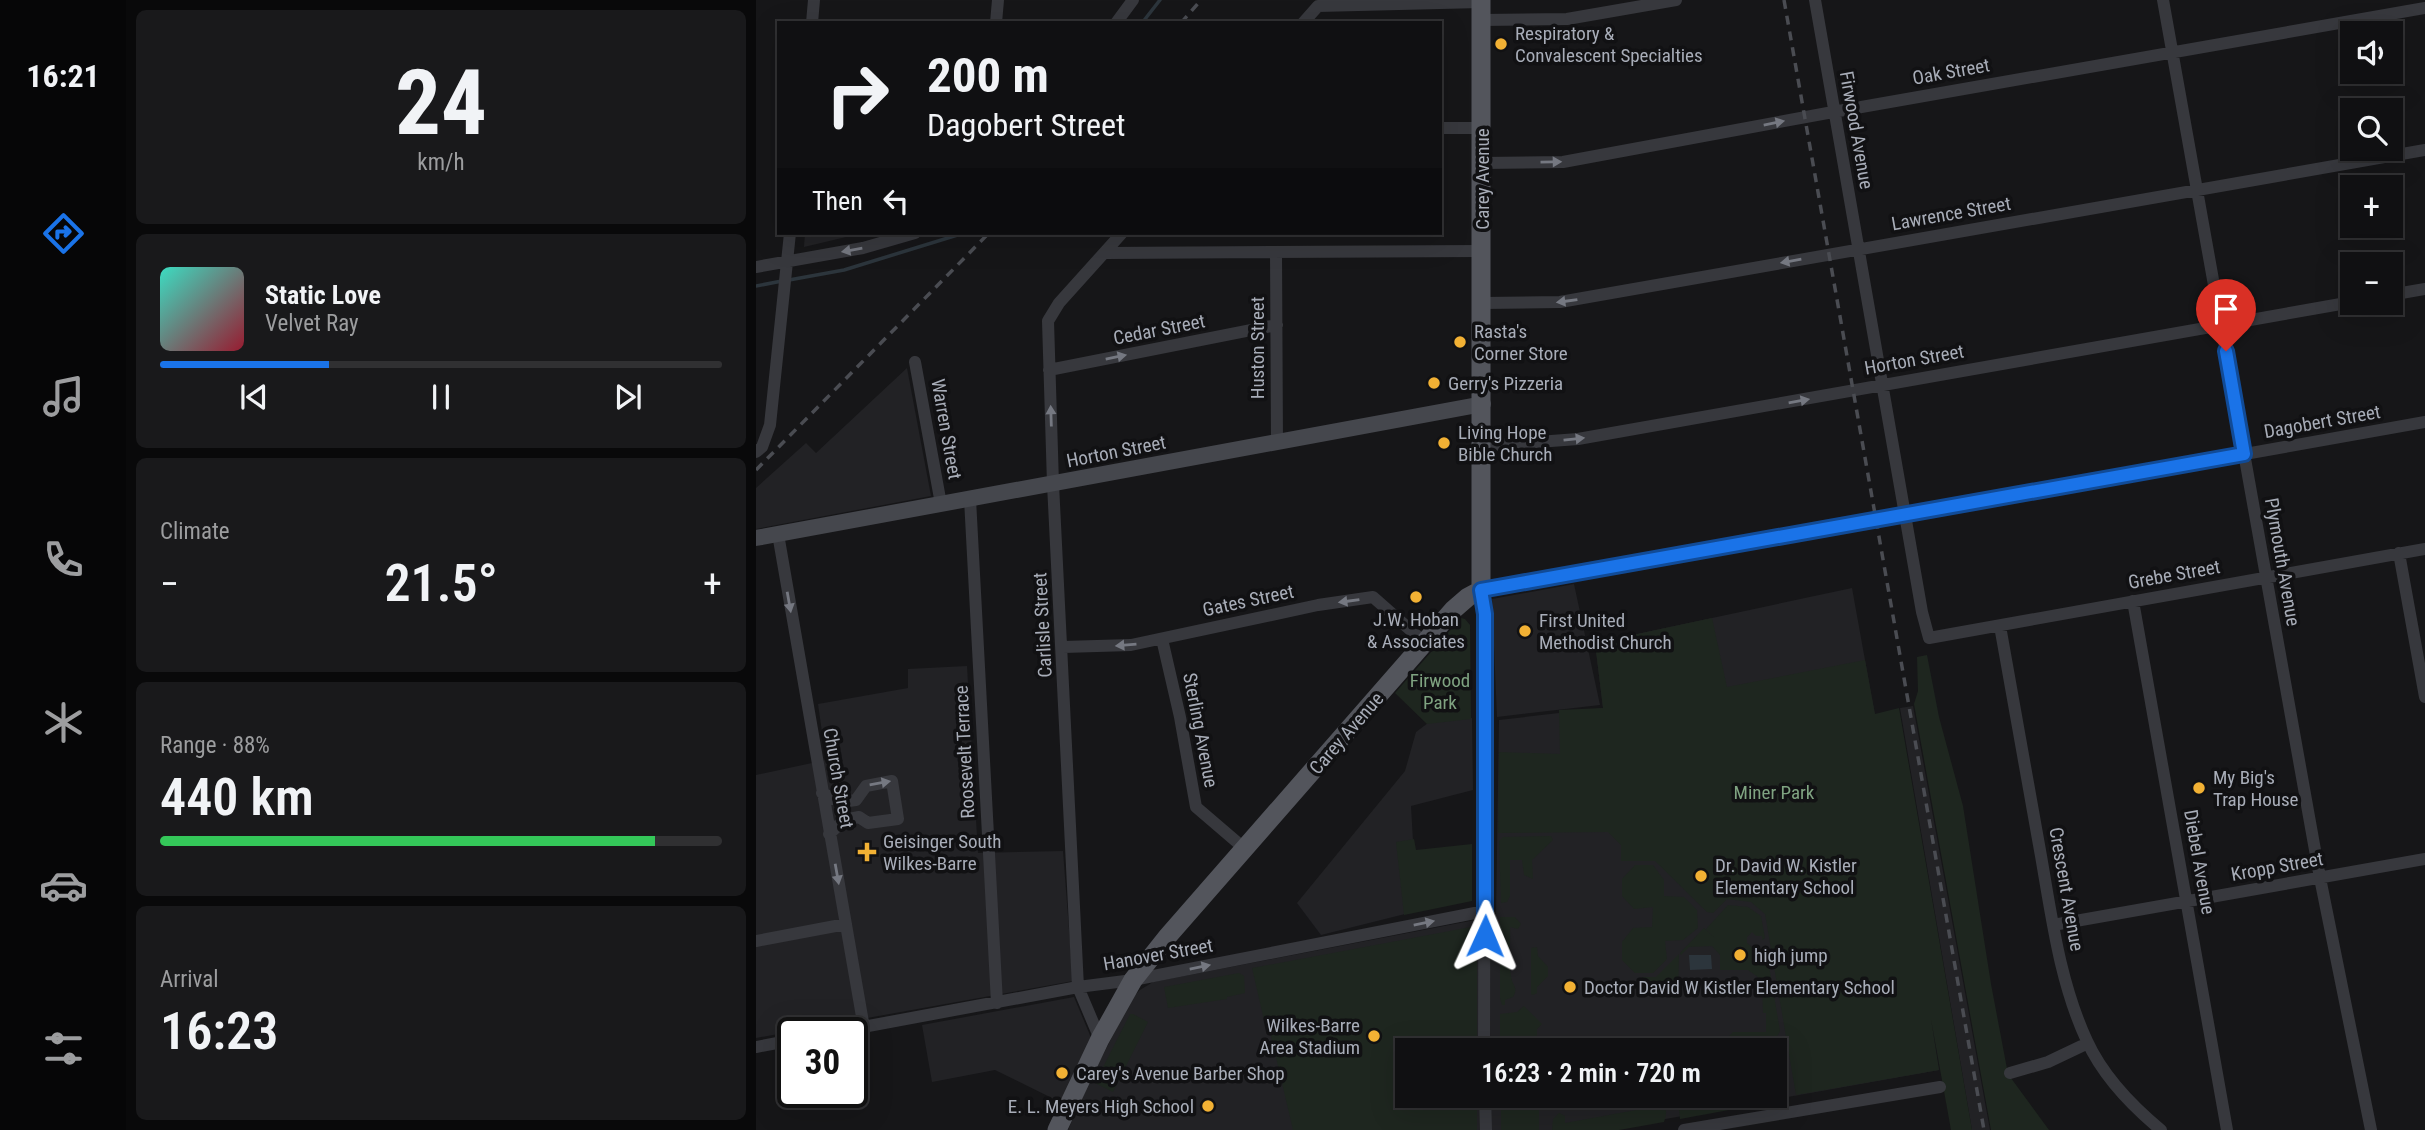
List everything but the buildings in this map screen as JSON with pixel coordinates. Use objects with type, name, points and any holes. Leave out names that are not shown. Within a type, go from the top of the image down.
[{"type":"main road","name":"Carey Avenue","points":[[1057,1130],[1100,1039],[1133,980],[1168,936],[1424,642],[1453,610],[1481,590],[1481,7]]},
{"type":"main road","name":"Horton Street","points":[[756,538],[1483,404]]},
{"type":"street","points":[[812,21],[814,0]]},
{"type":"street","points":[[996,21],[998,0]]},
{"type":"street","points":[[1117,21],[1133,0]]},
{"type":"street","points":[[1305,21],[1318,6],[1481,7],[1567,19],[1676,0]]},
{"type":"street","name":"Firwood Avenue","points":[[1815,0],[1882,387],[1929,638]]},
{"type":"street","name":"Plymouth Avenue","points":[[2163,0],[2320,878],[2371,1130]]},
{"type":"street","name":"Oak Street","points":[[1482,163],[1563,162],[2425,8]]},
{"type":"street","points":[[1442,128],[1482,128]]},
{"type":"street","name":"Lawrence Street","points":[[1483,303],[1560,302],[2425,150]]},
{"type":"street","points":[[756,452],[762,447],[770,425],[790,235]]},
{"type":"street","points":[[756,267],[787,264],[863,248],[908,235]]},
{"type":"street","name":"Carlisle Street","points":[[1100,1039],[1078,987],[1053,484],[1048,321],[1052,312],[1120,235]]},
{"type":"street","points":[[1105,253],[1482,251]]},
{"type":"street","name":"Huston Street","points":[[1276,253],[1277,442]]},
{"type":"street","points":[[2403,293],[2425,289]]},
{"type":"street","name":"Horton Street","points":[[1482,446],[1578,439],[2340,304]]},
{"type":"street","name":"Cedar Street","points":[[1049,370],[1277,324]]},
{"type":"street","name":"Warren Street","points":[[915,362],[942,504]]},
{"type":"street","name":"Dagobert Street","points":[[1481,590],[2425,422]]},
{"type":"street","name":"Roosevelt Terrace","points":[[970,499],[997,1003]]},
{"type":"street","name":"Church Street","points":[[778,534],[862,1017]]},
{"type":"street","name":"Grebe Street","points":[[1929,638],[2425,549]]},
{"type":"street","points":[[2399,553],[2425,697]]},
{"type":"street","points":[[1481,590],[1485,614],[1485,1038]]},
{"type":"street","name":"Gates Street","points":[[1063,648],[1131,645],[1318,604],[1373,597],[1424,642]]},
{"type":"street","name":"Diebel Avenue","points":[[2133,601],[2227,1130]]},
{"type":"street","name":"Crescent Avenue","points":[[2000,626],[2053,925],[2069,993],[2088,1043],[2123,1093],[2139,1112],[2161,1130]]},
{"type":"street","name":"Sterling Avenue","points":[[1162,639],[1180,717],[1196,807],[1245,849]]},
{"type":"street","points":[[822,793],[841,802],[856,800],[866,786],[892,780],[898,819],[868,823],[859,817],[844,820],[830,834]]},
{"type":"street","name":"Kropp Street","points":[[2053,925],[2425,859]]},
{"type":"street","name":"Hanover Street","points":[[868,1027],[1078,987],[1133,980],[1485,911]]},
{"type":"street","points":[[756,941],[846,924]]},
{"type":"street","points":[[756,1047],[777,1043]]},
{"type":"street","points":[[2010,1073],[2048,1062],[2088,1043]]},
{"type":"street","points":[[1684,1130],[1940,1087]]},
{"type":"street","points":[[1485,1108],[1486,1130]]},
{"type":"shaded area","points":[[805,235],[855,235],[804,247]]},
{"type":"shaded area","points":[[907,368],[931,496],[756,529],[756,488],[806,443],[816,453]]},
{"type":"shaded area","points":[[1574,584],[1600,705],[1497,717],[1492,599]]},
{"type":"shaded area","name":"Dr. David W. Kistler Elementary School","points":[[1852,588],[1939,1070],[1787,1097],[1787,1038],[1395,1038],[1395,1108],[1727,1108],[1604,1130],[1068,1130],[1132,998],[1153,982],[1496,916],[1499,720],[1603,708],[1595,643]]},
{"type":"shaded area","name":"Geisinger South Wilkes-Barre","points":[[967,666],[978,853],[1063,851],[1073,981],[868,1018],[777,1017],[777,1034],[756,1038],[756,775],[826,760],[818,704],[908,688],[908,669]]},
{"type":"shaded area","points":[[1913,706],[1990,1130],[1972,1130],[1900,708]]},
{"type":"shaded area","points":[[1472,718],[1473,790],[1411,806],[1413,841],[1405,914],[1321,935],[1297,903],[1405,771],[1416,732],[1428,723]]},
{"type":"shaded area","points":[[1689,955],[1711,955],[1712,969],[1690,970]]},
{"type":"shaded area","points":[[1074,997],[1092,1040],[1062,1103],[995,1070],[932,1082],[922,1025]]},
{"type":"green space","name":"Firwood Park","points":[[1461,618],[1470,625],[1471,719],[1427,724],[1395,693]]},
{"type":"green space","name":"Miner Park","points":[[1712,618],[1727,687],[1865,660],[1875,714],[1899,708],[1972,1130],[1951,1130],[1931,1019],[1939,1070],[1796,1095],[1765,914],[1751,902],[1727,899],[1713,913],[1707,912],[1655,861],[1621,861],[1621,845],[1608,832],[1498,833],[1499,752],[1560,754],[1559,710],[1603,708],[1595,643]]},
{"type":"green space","points":[[1927,655],[1939,717],[1963,806],[2008,1074],[2049,1130],[1991,1130],[1914,704],[1918,691],[1917,657]]},
{"type":"green space","points":[[1551,836],[1553,840],[1532,860],[1533,879],[1524,875],[1522,860],[1510,860],[1510,896],[1507,902],[1501,903],[1499,841],[1503,837]]},
{"type":"green space","points":[[1414,839],[1416,850],[1472,844],[1472,901],[1404,915],[1396,842]]},
{"type":"green space","points":[[1635,865],[1653,865],[1664,880],[1664,896],[1684,897],[1697,910],[1698,928],[1683,940],[1665,941],[1667,959],[1653,973],[1635,973],[1622,960],[1622,942],[1633,928],[1652,927],[1653,907],[1634,909],[1622,896],[1622,879]]},
{"type":"green space","points":[[1728,905],[1748,907],[1761,916],[1765,938],[1762,940],[1762,936],[1756,936],[1752,932],[1747,937],[1747,943],[1767,954],[1780,1031],[1776,1038],[1727,1038],[1733,1032],[1766,1032],[1762,980],[1748,970],[1720,970],[1720,955],[1712,946],[1689,947],[1681,955],[1704,928],[1715,938],[1706,929]]},
{"type":"green space","points":[[1500,917],[1515,917],[1521,924],[1518,929],[1510,927],[1510,970],[1515,991],[1513,997],[1505,1000],[1505,1005],[1502,1005],[1500,998]]},
{"type":"green space","name":"Wilkes-Barre Area Stadium","points":[[1471,927],[1477,934],[1477,1038],[1395,1038],[1395,1108],[1477,1108],[1477,1130],[1293,1130],[1252,968]]},
{"type":"green space","points":[[1537,947],[1538,956],[1548,967],[1548,976],[1533,995],[1531,948]]},
{"type":"green space","points":[[1679,954],[1678,998],[1638,994],[1638,983],[1643,977],[1656,977]]},
{"type":"green space","points":[[1239,973],[1244,976],[1245,993],[1227,999],[1168,1008],[1164,987]]},
{"type":"green space","points":[[1524,1006],[1542,1024],[1537,1029],[1537,1038],[1500,1037],[1500,1014],[1517,1012]]},
{"type":"green space","points":[[1130,1014],[1148,1022],[1113,1092],[1095,1083]]},
{"type":"green space","points":[[1501,1108],[1539,1108],[1539,1130],[1501,1130]]},
{"type":"green space","points":[[1665,1108],[1664,1122],[1619,1130],[1552,1130],[1553,1119],[1559,1113],[1565,1116],[1565,1123],[1636,1110]]},
{"type":"green space","points":[[1679,1108],[1740,1108],[1680,1119]]},
{"type":"waterway","points":[[1144,21],[1160,0]]},
{"type":"waterway","points":[[789,280],[844,270],[958,235]]},
{"type":"waterway","points":[[756,286],[782,281]]},
{"type":"railway","points":[[1183,21],[1201,0]]},
{"type":"railway","points":[[1784,0],[1984,1130]]},
{"type":"railway","points":[[756,470],[987,235]]},
{"type":"place","name":"Respiratory & Convalescent Specialties","points":[[1501,44]]},
{"type":"place","name":"Rasta's Corner Store","points":[[1460,342]]},
{"type":"place","name":"Gerry's Pizzeria","points":[[1434,383]]},
{"type":"place","name":"Living Hope Bible Church","points":[[1444,443]]},
{"type":"place","name":"J.W. Hoban & Associates","points":[[1416,597]]},
{"type":"place","name":"First United Methodist Church","points":[[1525,631]]},
{"type":"place","name":"My Big's Trap House","points":[[2199,788]]},
{"type":"place","name":"Geisinger South Wilkes-Barre","points":[[867,852]]},
{"type":"place","name":"Dr. David W. Kistler Elementary School","points":[[1701,876]]},
{"type":"place","name":"high jump","points":[[1740,955]]},
{"type":"place","name":"Doctor David W Kistler Elementary School","points":[[1570,987]]},
{"type":"place","name":"Wilkes-Barre Area Stadium","points":[[1374,1036]]},
{"type":"place","name":"Carey's Avenue Barber Shop","points":[[1062,1073]]},
{"type":"place","name":"E. L. Meyers High School","points":[[1208,1106]]},
{"type":"route","points":[[1485,936],[1485,614],[1481,590],[2244,454],[2226,351]]}]
